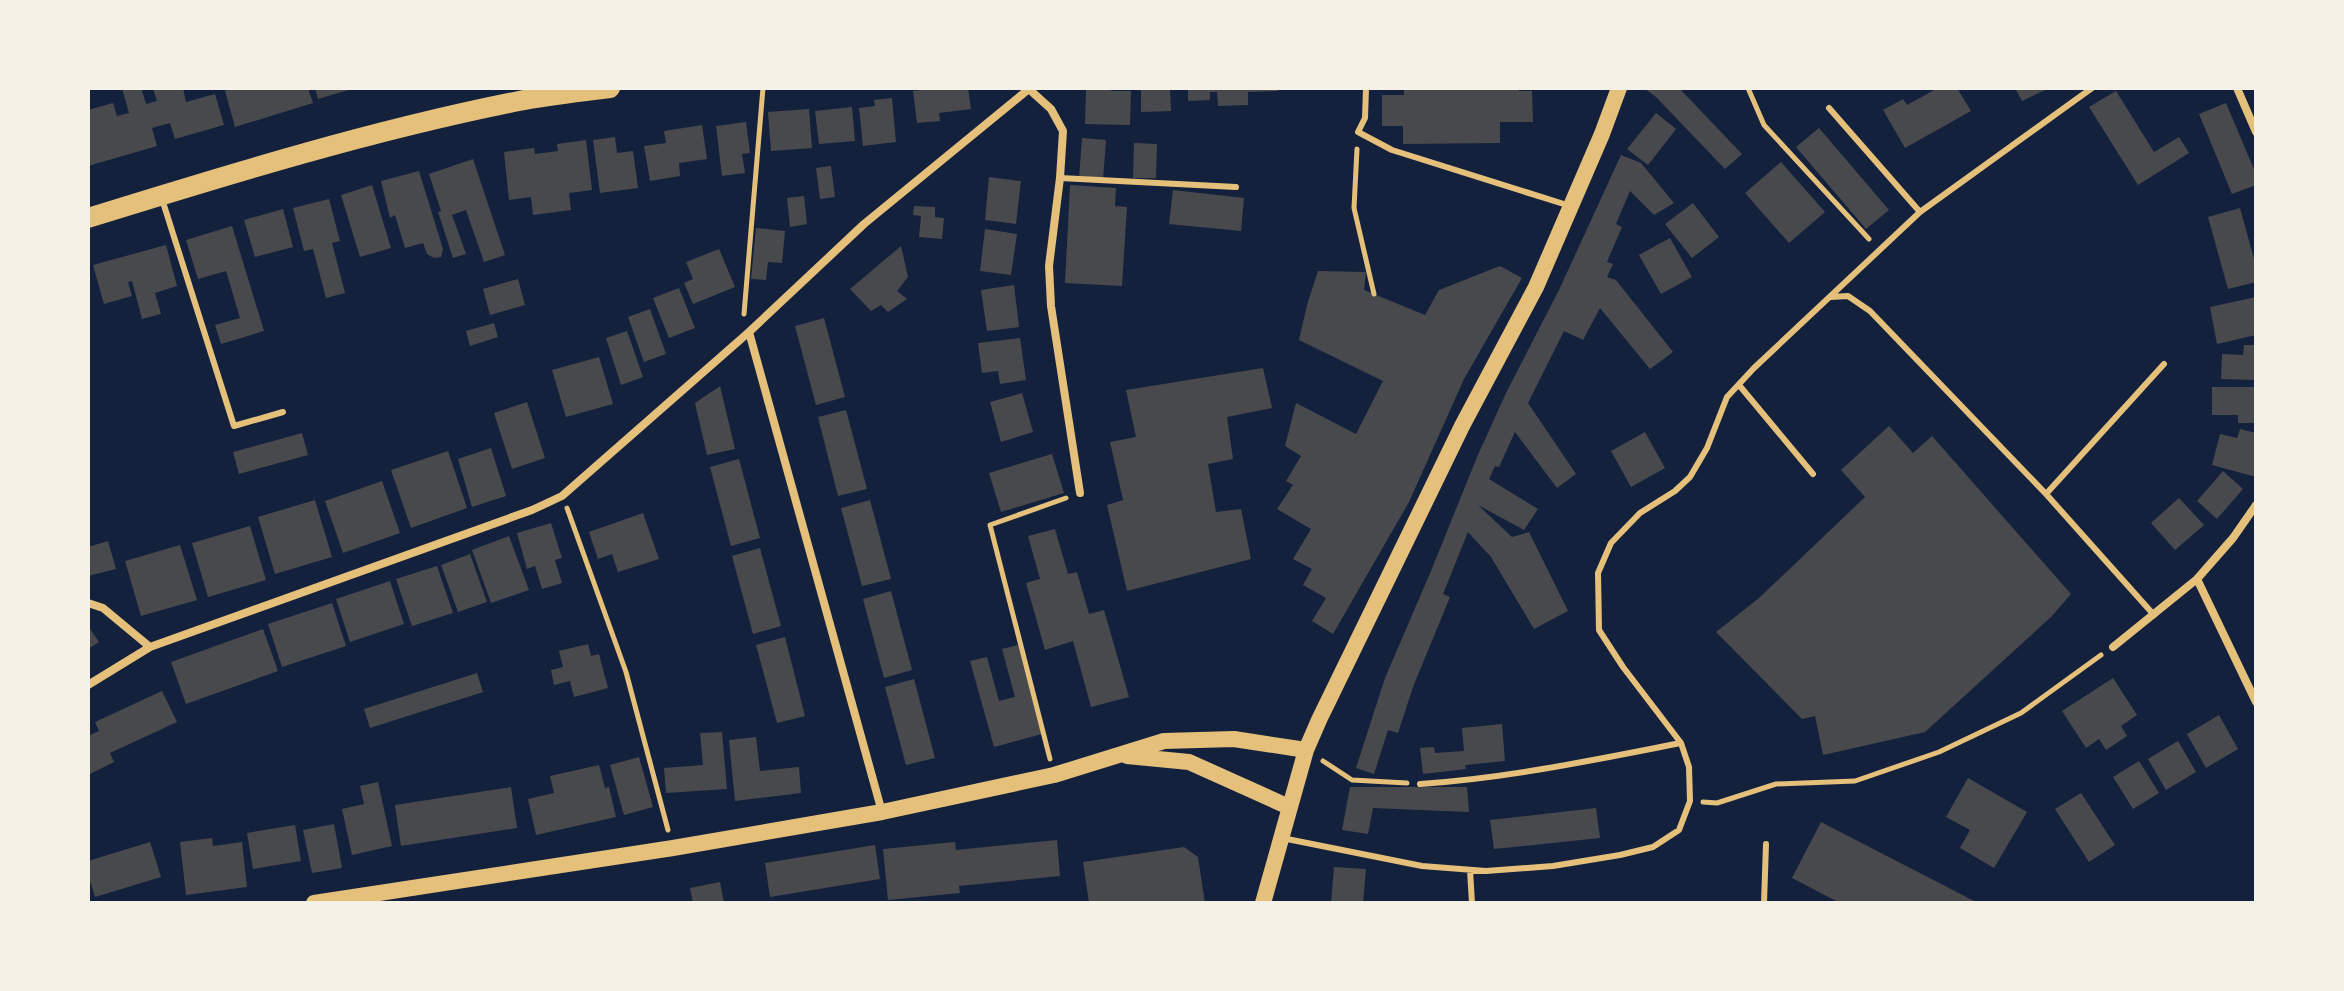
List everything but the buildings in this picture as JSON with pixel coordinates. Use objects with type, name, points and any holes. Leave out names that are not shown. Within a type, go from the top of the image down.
[{"type":"main road","points":[[88,218],[248,169],[436,120],[521,100],[610,88]]},
{"type":"main road","points":[[1263,903],[1306,750],[1319,720],[1462,426],[1536,287],[1619,88]]},
{"type":"main road","points":[[314,903],[673,848],[882,812],[1054,775],[1164,741],[1234,739],[1306,750]]},
{"type":"main road","points":[[1122,756],[1189,762],[1289,807]]},
{"type":"street","points":[[2237,88],[2256,132]]},
{"type":"street","points":[[88,685],[150,647],[518,515],[562,496],[749,332],[864,224],[1030,89],[1051,109],[1063,131],[1049,266],[1051,306],[1080,493]]},
{"type":"street","points":[[749,332],[882,812]]},
{"type":"street","points":[[2113,647],[2197,579],[2233,538],[2256,505]]},
{"type":"street","points":[[2197,579],[2256,702]]},
{"type":"street","points":[[88,603],[103,608],[150,647]]},
{"type":"lane","points":[[1366,88],[1365,118],[1358,132],[1392,150],[1570,206]]},
{"type":"lane","points":[[1282,838],[1422,866],[1486,871],[1553,866],[1653,847],[1679,830],[1690,801],[1689,767],[1681,743],[1599,630],[1598,573],[1611,543],[1640,513],[1675,491],[1690,477],[1707,448],[1727,397],[1920,212],[2092,88]]},
{"type":"lane","points":[[1829,108],[1920,212]]},
{"type":"lane","points":[[1060,178],[1236,187]]},
{"type":"lane","points":[[161,195],[234,426],[283,412]]},
{"type":"lane","points":[[1831,297],[1848,296],[1870,311],[2046,494],[2154,615]]},
{"type":"lane","points":[[2046,494],[2164,364]]},
{"type":"lane","points":[[1739,385],[1813,474]]},
{"type":"lane","points":[[1420,784],[1475,781],[1681,743]]},
{"type":"lane","points":[[1764,903],[1766,844]]},
{"type":"lane","points":[[1470,870],[1472,903]]},
{"type":"path","points":[[749,332],[743,310],[763,88]]},
{"type":"path","points":[[1748,88],[1764,125],[1881,251]]},
{"type":"path","points":[[1358,132],[1354,208],[1374,294]]},
{"type":"path","points":[[1054,775],[990,525],[1080,493]]},
{"type":"path","points":[[562,496],[626,672],[673,848]]},
{"type":"path","points":[[1690,801],[1717,803],[1776,784],[1855,781],[1939,752],[2021,713],[2113,647]]},
{"type":"path","points":[[1306,750],[1352,780],[1420,784]]}]
